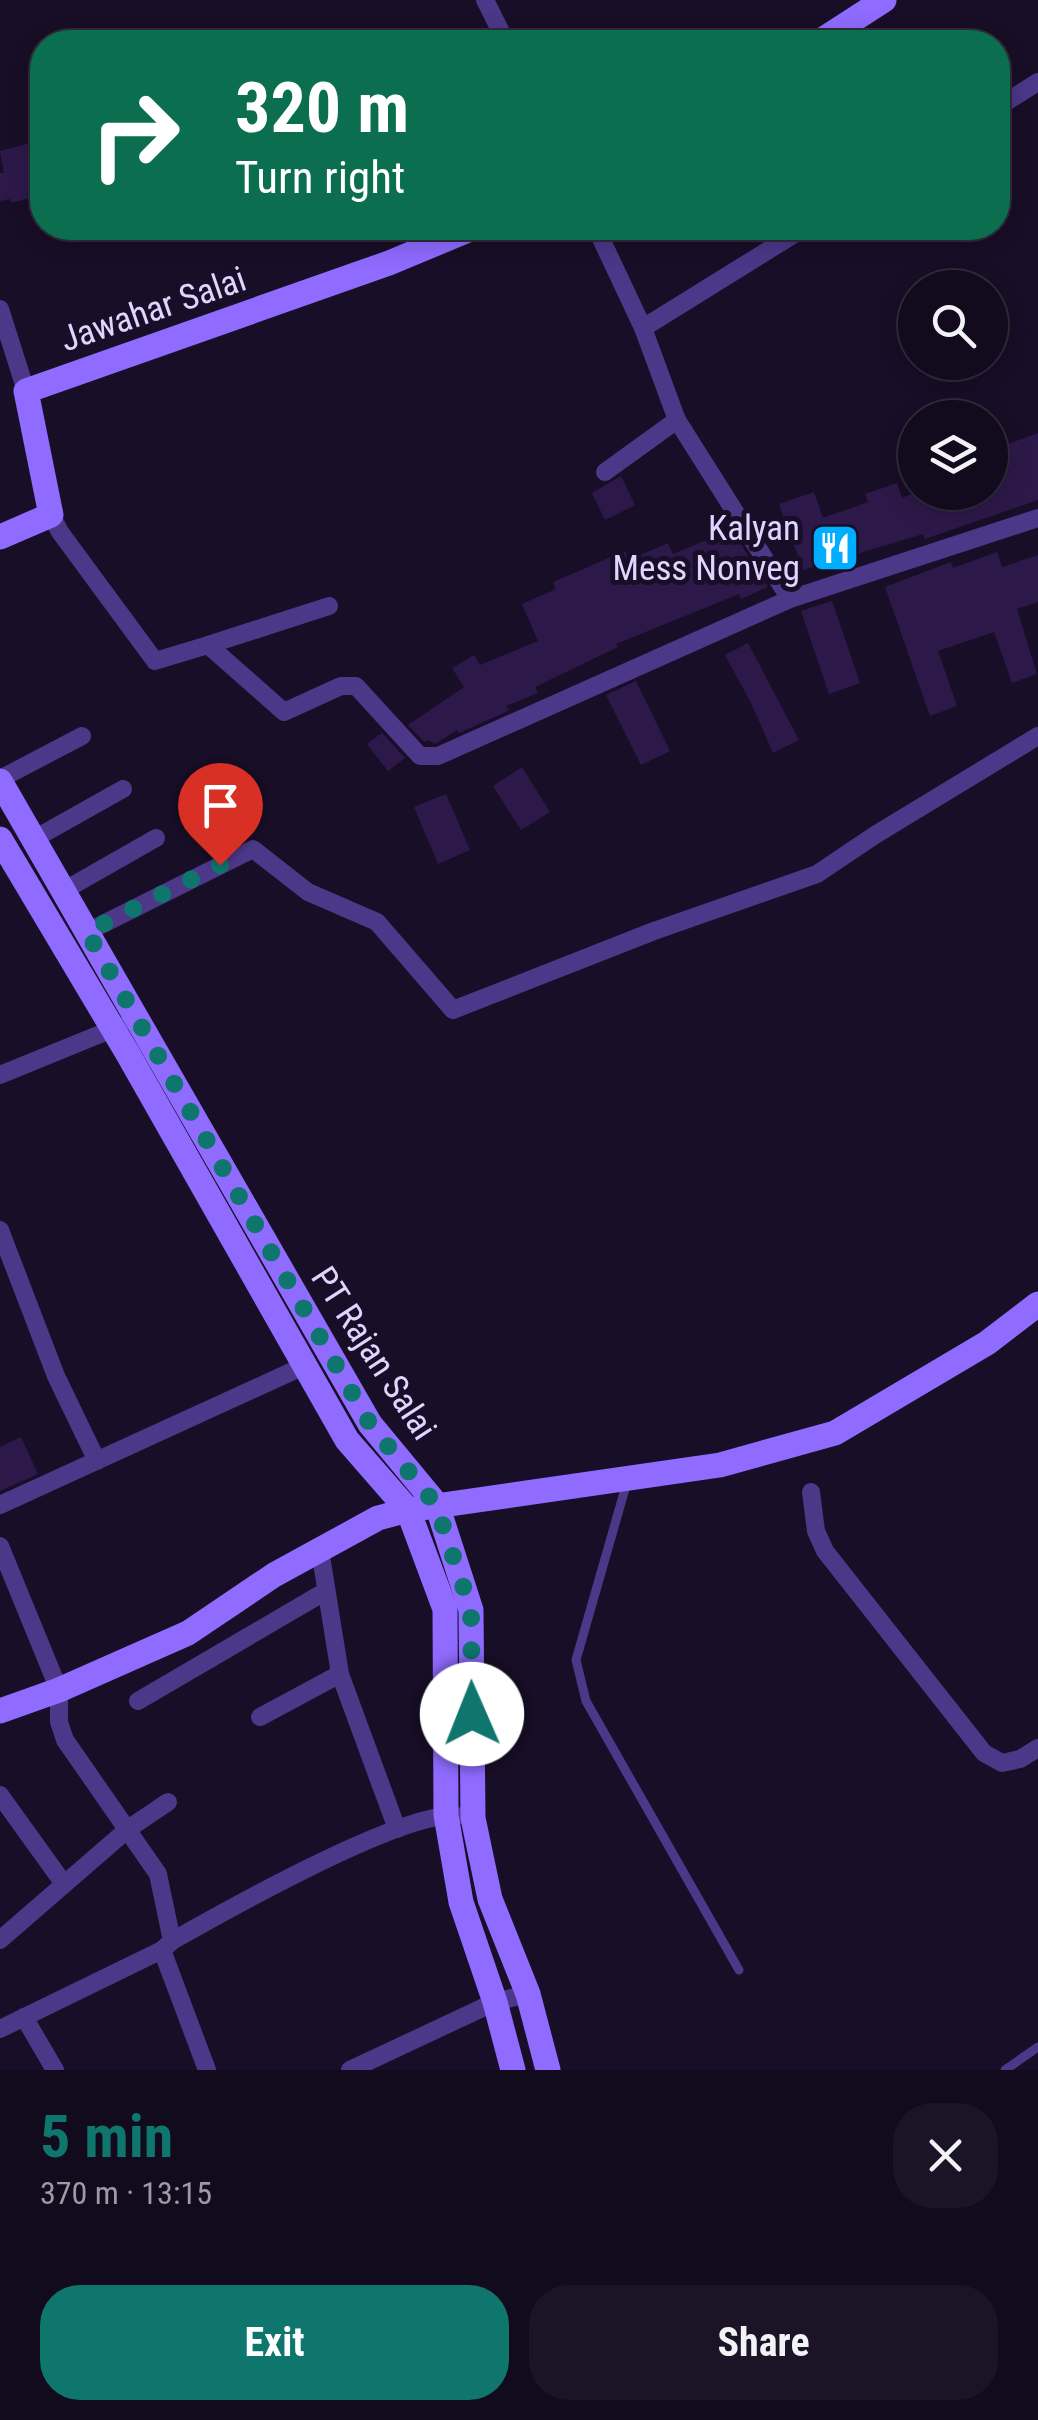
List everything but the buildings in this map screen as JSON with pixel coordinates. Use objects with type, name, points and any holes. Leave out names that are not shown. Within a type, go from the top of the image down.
[{"type":"main road","points":[[838,30],[884,0]]},
{"type":"main road","name":"Jawahar Salai","points":[[51,515],[26,391],[444,240]]},
{"type":"main road","points":[[0,537],[51,515]]},
{"type":"main road","name":"PT Rajan Salai","points":[[0,780],[87,932],[124,1024]]},
{"type":"main road","name":"PT Rajan Salai","points":[[0,840],[124,1024],[246,1236],[370,1424],[436,1505],[471,1610],[472,1818],[490,1898],[528,1994],[548,2070]]},
{"type":"main road","name":"PT Rajan Salai","points":[[246,1236],[306,1365],[347,1440],[408,1510],[445,1609],[446,1815],[461,1902],[495,2002],[512,2070]]},
{"type":"main road","points":[[0,1711],[188,1633],[274,1575],[378,1518],[436,1505],[720,1465],[835,1433],[987,1343],[1038,1304]]},
{"type":"street","points":[[485,0],[500,30]]},
{"type":"street","points":[[1010,100],[1038,82]]},
{"type":"street","points":[[602,240],[644,328],[677,420],[790,599]]},
{"type":"street","points":[[644,328],[785,240]]},
{"type":"street","points":[[0,309],[26,391]]},
{"type":"street","points":[[604,472],[677,420]]},
{"type":"street","points":[[51,515],[155,662],[330,606]]},
{"type":"street","points":[[208,645],[284,712],[341,686],[356,686],[420,756],[438,756],[790,599],[1038,518]]},
{"type":"street","points":[[0,780],[82,736]]},
{"type":"street","points":[[87,932],[253,848],[308,892],[377,922],[453,1010],[654,931],[818,874],[1038,736]]},
{"type":"street","points":[[34,839],[123,790]]},
{"type":"street","points":[[64,891],[156,838]]},
{"type":"street","points":[[0,1074],[124,1024]]},
{"type":"street","points":[[0,1230],[56,1376],[97,1461]]},
{"type":"street","points":[[0,1505],[306,1365]]},
{"type":"street","points":[[811,1492],[816,1531],[825,1550],[984,1753],[1002,1763],[1020,1759],[1038,1748]]},
{"type":"street","points":[[0,1546],[58,1690],[59,1722],[65,1740],[158,1874],[165,1892],[167,1946],[207,2070]]},
{"type":"street","points":[[320,1550],[340,1674],[396,1829]]},
{"type":"street","points":[[138,1700],[326,1591]]},
{"type":"street","points":[[260,1717],[340,1674]]},
{"type":"street","points":[[0,1795],[64,1884]]},
{"type":"street","points":[[0,1940],[128,1829],[168,1802]]},
{"type":"street","points":[[0,2029],[167,1946],[253,1896],[396,1829],[446,1815],[472,1818]]},
{"type":"street","points":[[350,2070],[495,2002],[528,1994]]},
{"type":"street","points":[[24,2017],[55,2070]]},
{"type":"lane","points":[[629,1477],[576,1660],[578,1678],[586,1701],[739,1970]]},
{"type":"lane","points":[[1005,2070],[1038,2048]]},
{"type":"place","name":"Kalyan Mess Nonveg","points":[[835,548]]},
{"type":"route","points":[[220,865],[87,932],[370,1424],[436,1505],[471,1610],[472,1714]]}]
